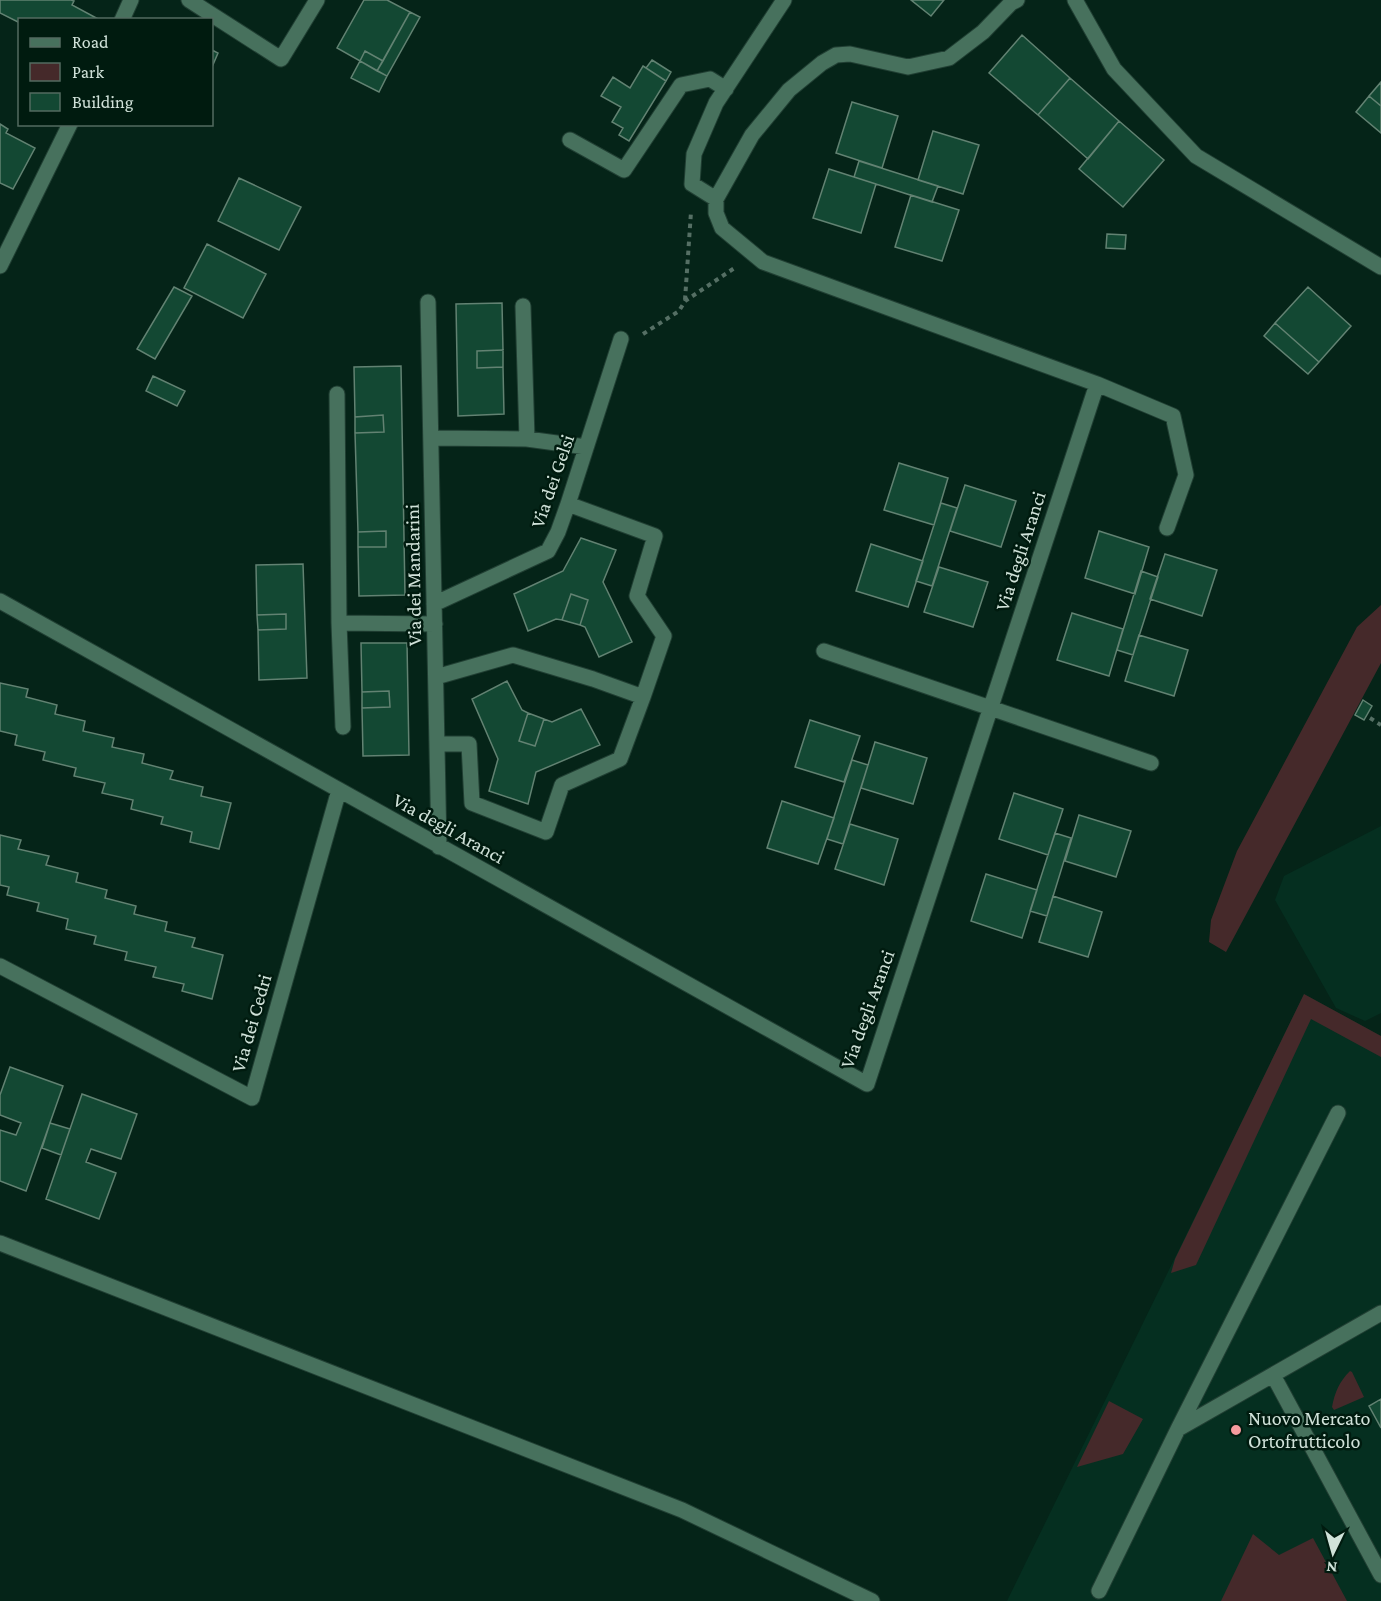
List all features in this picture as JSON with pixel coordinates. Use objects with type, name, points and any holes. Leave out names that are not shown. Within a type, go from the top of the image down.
[{"type":"street","points":[[123,18],[131,0]]},
{"type":"street","points":[[189,0],[281,59],[317,0]]},
{"type":"street","points":[[716,199],[692,184],[694,154],[716,103],[784,0]]},
{"type":"street","points":[[1017,0],[1011,3],[983,32],[949,58],[908,67],[850,54],[836,55],[822,63],[789,90],[752,135],[716,199],[716,213],[723,228],[758,258],[1097,384],[1173,416],[1186,475],[1167,528]]},
{"type":"street","points":[[1076,0],[1114,69],[1196,156],[1381,267]]},
{"type":"street","points":[[570,140],[624,170],[681,85],[710,79],[726,88]]},
{"type":"street","points":[[0,266],[69,126]]},
{"type":"street","name":"Via dei Mandarini","points":[[428,302],[439,847]]},
{"type":"street","points":[[523,306],[527,439]]},
{"type":"street","name":"Via dei Gelsi","points":[[434,604],[548,551],[568,504],[621,339]]},
{"type":"street","name":"Via degli Aranci","points":[[0,601],[867,1084],[1097,384]]},
{"type":"street","points":[[337,394],[339,622],[343,727]]},
{"type":"street","points":[[430,438],[527,439],[586,447]]},
{"type":"street","points":[[437,744],[469,744],[471,803],[546,832],[562,785],[620,759],[664,636],[637,596],[655,536],[568,504]]},
{"type":"street","points":[[339,622],[435,624]]},
{"type":"street","points":[[824,651],[1150,763]]},
{"type":"street","points":[[436,677],[513,655],[593,678],[643,697]]},
{"type":"street","name":"Via dei Cedri","points":[[0,966],[252,1098],[339,790]]},
{"type":"street","points":[[1099,1591],[1338,1113]]},
{"type":"street","points":[[0,1243],[682,1510],[872,1601]]},
{"type":"street","points":[[1178,1429],[1381,1313]]},
{"type":"street","points":[[1273,1375],[1381,1575]]},
{"type":"path","points":[[685,301],[692,184]]},
{"type":"path","points":[[621,339],[642,334],[679,310],[685,301],[758,258]]},
{"type":"path","points":[[1370,718],[1381,725]]},
{"type":"shaded area","points":[[1381,826],[1381,1013],[1365,1021],[1336,1008],[1275,900],[1284,876]]},
{"type":"shaded area","name":"Nuovo Mercato Ortofrutticolo","points":[[1304,994],[1381,1036],[1381,1601],[1007,1601]]},
{"type":"green space","points":[[1381,605],[1381,663],[1226,952],[1209,942],[1211,920],[1237,851],[1357,627]]},
{"type":"green space","points":[[1304,994],[1381,1036],[1381,1057],[1311,1019],[1196,1265],[1171,1273],[1175,1259]]},
{"type":"green space","points":[[1350,1371],[1364,1397],[1334,1410],[1332,1407],[1336,1392]]},
{"type":"green space","points":[[1109,1401],[1143,1419],[1123,1454],[1077,1467]]},
{"type":"green space","points":[[1253,1534],[1279,1555],[1313,1538],[1347,1601],[1221,1601]]},
{"type":"building","points":[[0,0],[71,0],[74,1],[72,5],[96,18],[18,18],[18,22],[0,13]]},
{"type":"building","points":[[364,0],[387,0],[410,12],[383,61],[365,51],[360,61],[337,48]]},
{"type":"building","points":[[911,0],[944,0],[931,16]]},
{"type":"building","points":[[410,12],[420,17],[387,76],[377,71]]},
{"type":"building","points":[[1022,35],[1070,78],[1038,115],[989,73]]},
{"type":"building","points":[[213,50],[218,53],[213,65]]},
{"type":"building","points":[[365,51],[383,61],[377,71],[360,61]]},
{"type":"building","points":[[652,60],[671,72],[666,81],[646,68]]},
{"type":"building","points":[[360,61],[387,76],[379,92],[351,78]]},
{"type":"building","points":[[643,66],[666,81],[629,141],[619,135],[623,128],[612,122],[621,107],[601,96],[613,77],[630,88]]},
{"type":"building","points":[[1070,78],[1119,121],[1088,159],[1038,115]]},
{"type":"building","points":[[1381,82],[1381,106],[1369,96]]},
{"type":"building","points":[[1369,96],[1381,106],[1381,133],[1356,112]]},
{"type":"building","points":[[852,102],[898,116],[882,168],[836,153]]},
{"type":"building","points":[[1119,121],[1164,160],[1123,207],[1079,169]]},
{"type":"building","points":[[0,124],[8,129],[6,133],[35,148],[13,189],[0,183]]},
{"type":"building","points":[[933,131],[979,145],[963,194],[918,180]]},
{"type":"building","points":[[859,161],[938,186],[932,202],[854,177]]},
{"type":"building","points":[[829,169],[876,184],[861,233],[813,218]]},
{"type":"building","points":[[239,178],[301,207],[279,250],[218,221]]},
{"type":"building","points":[[911,195],[959,210],[942,261],[895,247]]},
{"type":"building","points":[[1107,234],[1126,235],[1125,249],[1106,248]]},
{"type":"building","points":[[207,244],[266,274],[243,318],[184,288]]},
{"type":"building","points":[[174,287],[192,296],[155,359],[137,349]]},
{"type":"building","points":[[1308,287],[1351,326],[1319,362],[1275,323]]},
{"type":"building","points":[[502,303],[503,350],[477,351],[477,368],[503,367],[504,414],[458,416],[456,304]]},
{"type":"building","points":[[1275,323],[1319,362],[1308,374],[1264,336]]},
{"type":"building","points":[[503,350],[503,367],[477,368],[477,351]]},
{"type":"building","points":[[401,366],[405,595],[359,596],[358,547],[386,547],[386,531],[358,532],[355,433],[384,432],[383,415],[355,417],[354,367]]},
{"type":"building","points":[[153,376],[185,391],[177,406],[146,391]]},
{"type":"building","points":[[383,415],[384,432],[355,433],[355,417]]},
{"type":"building","points":[[899,463],[948,478],[934,525],[884,510]]},
{"type":"building","points":[[965,485],[1016,501],[1001,547],[950,531]]},
{"type":"building","points":[[941,503],[957,508],[932,586],[916,581]]},
{"type":"building","points":[[386,531],[386,547],[358,547],[358,532]]},
{"type":"building","points":[[1099,531],[1149,547],[1135,594],[1085,578]]},
{"type":"building","points":[[581,538],[616,550],[603,582],[632,642],[599,657],[585,627],[580,625],[588,600],[571,594],[562,620],[556,619],[528,631],[514,594],[563,571]]},
{"type":"building","points":[[871,544],[923,561],[908,607],[856,591]]},
{"type":"building","points":[[1165,554],[1217,570],[1202,616],[1150,599]]},
{"type":"building","points":[[303,564],[307,678],[259,680],[258,630],[286,629],[286,614],[257,615],[256,565]]},
{"type":"building","points":[[939,567],[988,582],[973,627],[924,612]]},
{"type":"building","points":[[1141,571],[1158,577],[1133,655],[1117,650]]},
{"type":"building","points":[[571,594],[588,600],[580,625],[562,620]]},
{"type":"building","points":[[1072,613],[1123,629],[1109,676],[1057,660]]},
{"type":"building","points":[[286,614],[286,629],[258,630],[257,615]]},
{"type":"building","points":[[1139,635],[1188,650],[1174,696],[1125,681]]},
{"type":"building","points":[[361,643],[407,643],[409,755],[363,756],[362,708],[390,707],[389,691],[362,692]]},
{"type":"building","points":[[507,681],[522,710],[528,713],[519,741],[535,746],[544,719],[552,722],[581,709],[600,745],[536,772],[528,804],[489,791],[498,759],[472,699]]},
{"type":"building","points":[[0,683],[28,689],[26,697],[57,705],[55,714],[85,721],[83,731],[114,738],[112,747],[144,754],[142,763],[173,771],[170,779],[203,787],[201,796],[231,803],[219,849],[190,842],[192,832],[161,824],[163,817],[131,809],[133,800],[102,793],[105,783],[74,776],[76,768],[43,760],[45,752],[15,745],[17,735],[0,731]]},
{"type":"building","points":[[389,691],[390,707],[362,708],[362,692]]},
{"type":"building","points":[[1363,700],[1372,706],[1364,720],[1355,715]]},
{"type":"building","points":[[528,713],[544,719],[535,746],[519,741]]},
{"type":"building","points":[[810,720],[860,736],[844,782],[795,767]]},
{"type":"building","points":[[875,742],[927,758],[913,804],[861,788]]},
{"type":"building","points":[[852,760],[868,765],[843,844],[827,839]]},
{"type":"building","points":[[1014,793],[1063,809],[1048,855],[999,839]]},
{"type":"building","points":[[782,801],[834,818],[818,864],[767,848]]},
{"type":"building","points":[[1079,815],[1131,831],[1116,877],[1065,861]]},
{"type":"building","points":[[850,824],[898,839],[884,885],[835,869]]},
{"type":"building","points":[[1055,833],[1071,838],[1047,916],[1030,911]]},
{"type":"building","points":[[0,835],[21,840],[18,849],[49,856],[46,865],[78,873],[76,882],[107,890],[105,898],[136,906],[134,914],[167,922],[165,931],[195,938],[192,947],[223,955],[212,999],[182,991],[184,984],[153,977],[156,967],[125,960],[127,952],[94,944],[96,936],[66,929],[68,919],[37,911],[39,903],[7,895],[9,887],[0,885]]},
{"type":"building","points":[[986,874],[1037,890],[1022,938],[971,921]]},
{"type":"building","points":[[1053,896],[1102,912],[1088,957],[1039,942]]},
{"type":"building","points":[[10,1067],[63,1086],[26,1191],[0,1181],[0,1130],[16,1135],[21,1123],[0,1115],[0,1095]]},
{"type":"building","points":[[82,1094],[137,1114],[121,1159],[91,1149],[86,1162],[116,1173],[99,1219],[46,1199]]},
{"type":"building","points":[[50,1123],[70,1129],[61,1155],[42,1148]]},
{"type":"building","points":[[1381,1399],[1381,1428],[1369,1406]]},
{"type":"place","name":"Nuovo Mercato Ortofrutticolo","points":[[1236,1430]]}]
